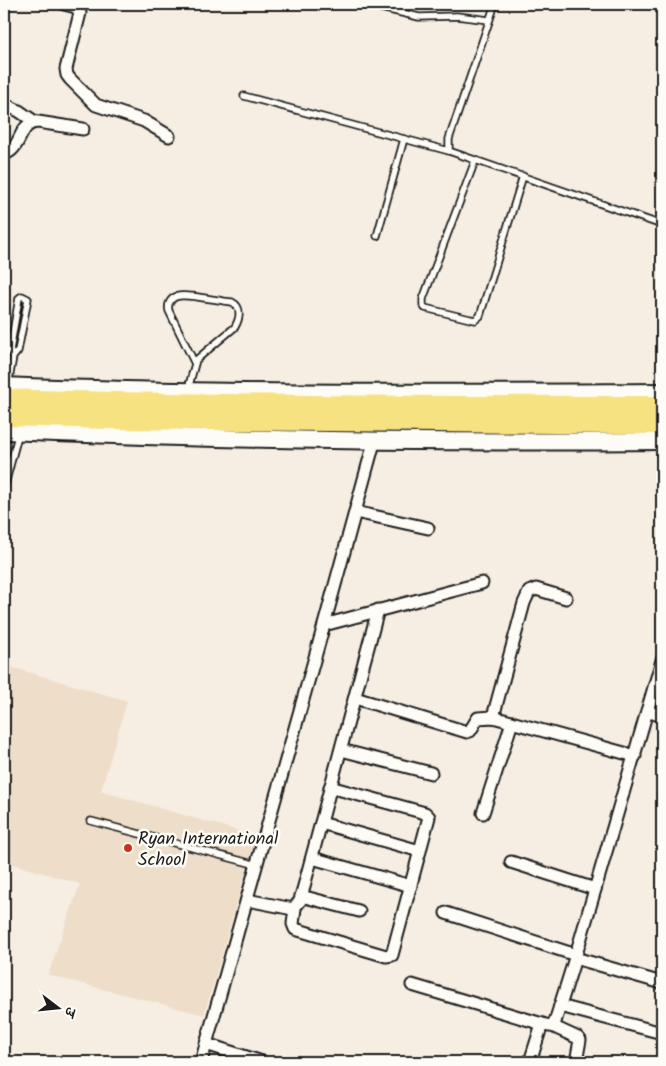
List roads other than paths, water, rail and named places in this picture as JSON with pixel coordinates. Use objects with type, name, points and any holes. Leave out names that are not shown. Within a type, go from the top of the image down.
[{"type":"highway","points":[[5,390],[107,402],[384,406],[662,406]]},
{"type":"highway","points":[[4,416],[109,420],[662,424]]},
{"type":"main road","points":[[5,390],[453,393],[662,392]]},
{"type":"main road","points":[[11,431],[173,438],[521,442],[662,441]]},
{"type":"street","points":[[64,4],[73,6],[80,13],[66,68],[70,79],[96,105],[144,121],[169,136]]},
{"type":"street","points":[[4,104],[19,111],[34,122],[83,129]]},
{"type":"street","points":[[4,154],[12,151],[26,126],[34,122]]},
{"type":"street","points":[[201,1062],[375,439]]},
{"type":"street","points":[[355,512],[428,528]]},
{"type":"street","points":[[324,625],[482,583]]},
{"type":"street","points":[[492,717],[524,603],[529,592],[536,589],[566,598]]},
{"type":"street","points":[[330,787],[428,815],[428,822],[392,954],[388,957],[295,929],[293,924],[295,908],[302,896],[330,787],[378,610]]},
{"type":"street","points":[[530,1062],[547,1025],[557,1019],[662,660]]},
{"type":"street","points":[[355,698],[467,732],[470,731],[478,718],[492,717],[635,756]]},
{"type":"street","points":[[647,712],[662,716]]},
{"type":"street","points":[[483,813],[512,722]]},
{"type":"street","points":[[341,750],[431,773]]},
{"type":"street","points":[[321,823],[420,851]]},
{"type":"street","points":[[312,858],[411,886]]},
{"type":"street","points":[[511,862],[595,889]]},
{"type":"street","points":[[302,896],[359,912]]},
{"type":"street","points":[[247,900],[290,909],[295,908]]},
{"type":"street","points":[[446,913],[662,983]]},
{"type":"street","points":[[412,985],[547,1025],[578,1038],[580,1040],[576,1062]]},
{"type":"street","points":[[560,1006],[662,1033]]},
{"type":"street","points":[[206,1044],[262,1062]]},
{"type":"lane","points":[[364,4],[419,17],[456,16],[489,20]]},
{"type":"lane","points":[[449,151],[449,139],[495,4]]},
{"type":"lane","points":[[654,4],[662,7]]},
{"type":"lane","points":[[244,96],[449,151],[662,225]]},
{"type":"lane","points":[[377,236],[404,139]]},
{"type":"lane","points":[[475,161],[423,298],[425,308],[475,320],[480,316],[523,176]]},
{"type":"lane","points":[[5,390],[14,357],[18,351],[28,300],[24,296],[20,298],[10,350],[14,357]]},
{"type":"lane","points":[[187,391],[194,362],[235,327],[239,318],[239,309],[236,304],[179,296],[168,304],[169,311],[194,362]]},
{"type":"lane","points":[[4,488],[11,431]]},
{"type":"lane","points":[[91,821],[257,866]]},
{"type":"place","name":"Ryan International School","points":[[128,848]]}]
